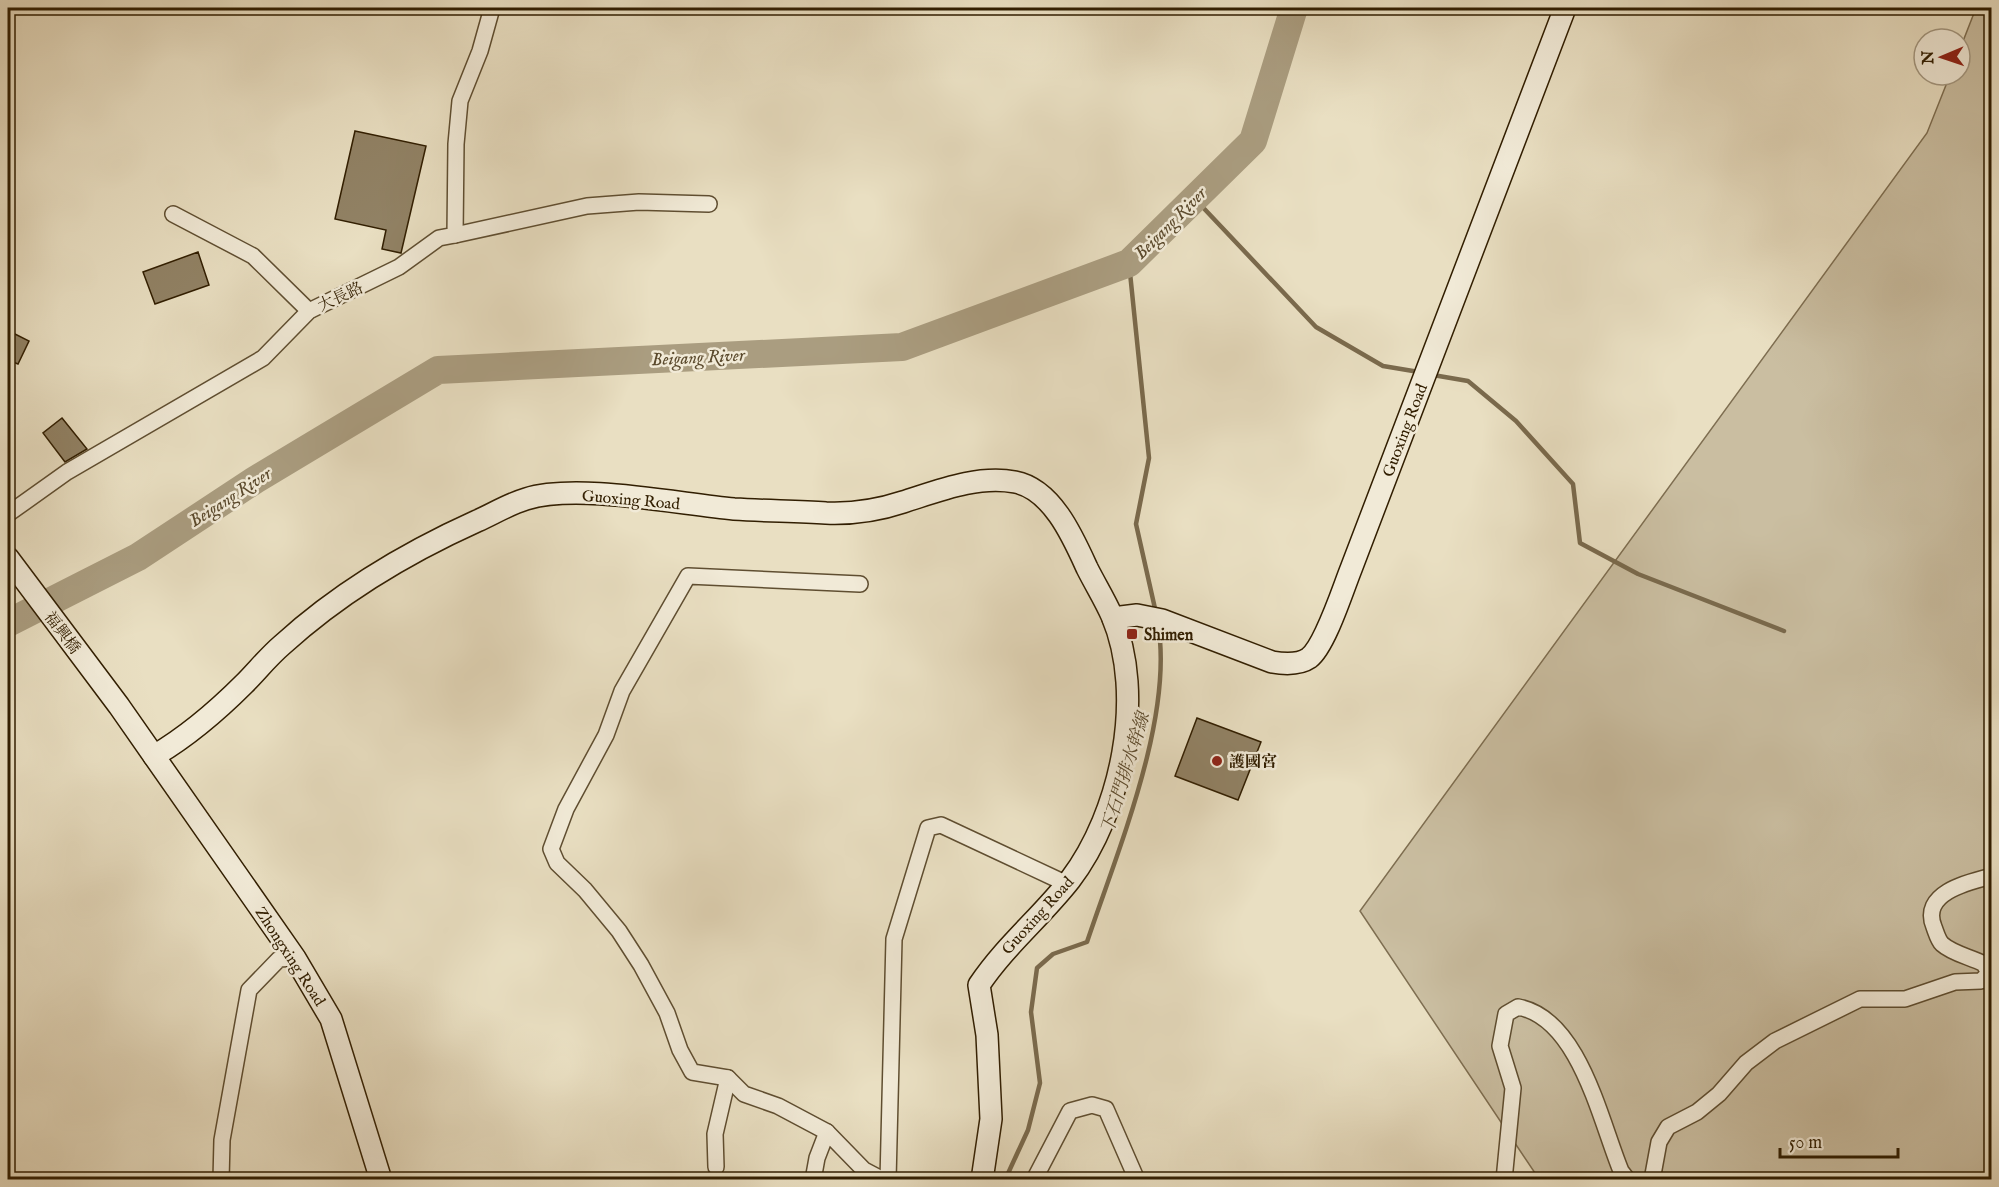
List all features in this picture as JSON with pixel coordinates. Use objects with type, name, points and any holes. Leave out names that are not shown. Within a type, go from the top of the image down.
[{"type":"street","points":[[455,234],[456,144],[460,100],[480,51],[492,8]]},
{"type":"street","name":"Guoxing Road","points":[[1113,618],[1137,615],[1162,620],[1272,662],[1289,664],[1309,658],[1324,634],[1351,569],[1565,8]]},
{"type":"street","name":"大長路","points":[[8,514],[67,472],[263,358],[309,311],[399,267],[439,238],[587,206],[639,202],[709,204]]},
{"type":"street","points":[[173,214],[253,256],[309,311]]},
{"type":"street","name":"Guoxing Road","points":[[154,756],[190,735],[278,648],[331,603],[451,533],[526,499],[553,494],[621,496],[736,509],[844,514],[899,504],[945,488],[991,480],[1020,483],[1036,490],[1057,513],[1113,618],[1123,659],[1129,703],[1119,767],[1108,815],[1080,866],[1067,884],[993,964],[979,985],[987,1035],[991,1119],[982,1179]]},
{"type":"street","name":"福興橋","points":[[8,558],[154,756]]},
{"type":"street","points":[[860,584],[687,576],[622,691],[606,735],[554,837],[551,849],[557,863],[585,890],[612,923],[641,965],[667,1013],[680,1050],[692,1072],[728,1078],[744,1094],[778,1106],[827,1132],[864,1170],[883,1179]]},
{"type":"street","name":"Zhongxing Road","points":[[154,756],[296,958],[332,1019],[381,1179]]},
{"type":"street","points":[[888,1179],[894,939],[928,828],[942,825],[1067,884]]},
{"type":"street","points":[[1652,1179],[1659,1142],[1668,1126],[1697,1112],[1719,1094],[1746,1064],[1775,1041],[1860,999],[1905,999],[1955,982],[1981,981],[1989,973],[1984,964],[1958,954],[1941,943],[1931,920],[1934,904],[1957,884],[1992,876]]},
{"type":"street","points":[[221,1179],[222,1140],[249,990],[279,959],[296,958]]},
{"type":"street","points":[[1504,1179],[1513,1088],[1500,1046],[1501,1028],[1506,1014],[1518,1007],[1534,1010],[1546,1018],[1570,1046],[1586,1079],[1621,1172],[1628,1179]]},
{"type":"street","points":[[716,1167],[715,1134],[728,1078]]},
{"type":"street","points":[[1034,1179],[1070,1111],[1092,1105],[1106,1109],[1137,1179]]},
{"type":"street","points":[[813,1179],[817,1158],[827,1132]]},
{"type":"shaded area","points":[[1976,8],[1991,8],[1991,1179],[1539,1179],[1360,911],[1927,133],[1945,87],[1972,87],[1972,27],[1969,27]]},
{"type":"building","points":[[355,131],[426,146],[401,253],[382,249],[386,230],[335,219]]},
{"type":"building","points":[[198,252],[209,285],[155,304],[143,272]]},
{"type":"building","points":[[11,332],[29,341],[18,364],[8,360],[8,340]]},
{"type":"building","points":[[62,418],[87,449],[65,462],[43,433]]},
{"type":"building","name":"護國宮","points":[[1197,718],[1261,742],[1238,800],[1175,776]]},
{"type":"waterway","name":"Beigang River","points":[[8,623],[138,557],[255,480],[438,370],[902,347],[1129,263],[1253,141],[1294,8]]},
{"type":"waterway","points":[[1195,199],[1316,327],[1383,366],[1419,372]]},
{"type":"waterway","name":"下石門排水幹線","points":[[1129,263],[1149,458],[1136,524],[1156,613]]},
{"type":"waterway","points":[[1433,375],[1468,381],[1516,421],[1573,484],[1580,543],[1638,574],[1784,631]]},
{"type":"waterway","name":"下石門排水幹線","points":[[1005,1180],[1028,1130],[1040,1083],[1031,1012],[1037,968],[1053,954],[1087,942],[1127,827],[1150,742],[1158,701],[1161,661],[1158,624]]},
{"type":"place","name":"Shimen","points":[[1132,634]]},
{"type":"place","name":"護國宮","points":[[1217,761]]}]
